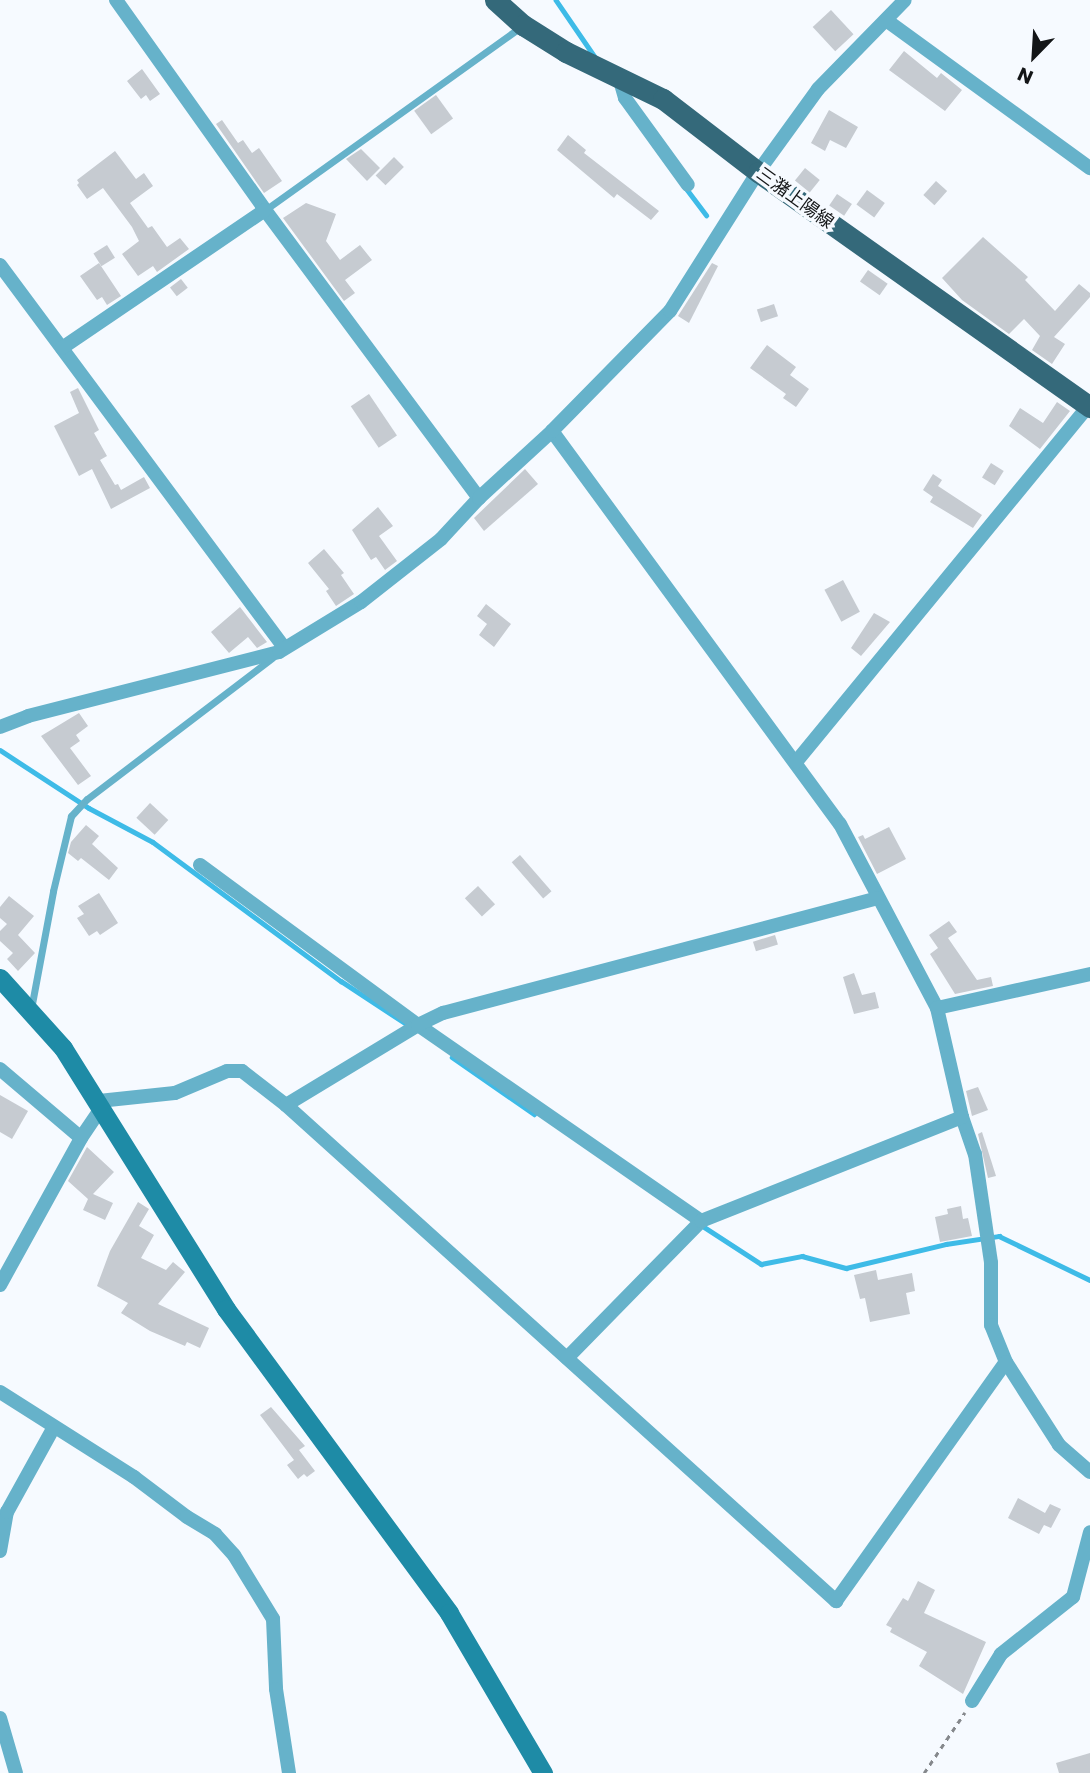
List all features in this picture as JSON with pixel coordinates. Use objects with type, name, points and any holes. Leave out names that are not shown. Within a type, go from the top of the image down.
[{"type":"main road","name":"三潴上陽線","points":[[495,0],[523,26],[566,52],[663,99],[758,172],[1089,407]]},
{"type":"street","points":[[116,0],[265,210],[479,498]]},
{"type":"street","points":[[0,727],[28,716],[282,650],[361,602],[441,539],[479,498],[552,432],[670,311],[758,172],[818,89],[905,0]]},
{"type":"street","points":[[886,20],[1090,168]]},
{"type":"street","points":[[619,78],[625,98],[688,185]]},
{"type":"street","points":[[62,348],[265,210]]},
{"type":"street","points":[[0,265],[282,650]]},
{"type":"street","points":[[796,762],[1089,407]]},
{"type":"street","points":[[552,432],[840,824],[937,1008],[962,1117],[975,1154],[989,1249],[991,1325],[1006,1362],[1059,1445],[1090,1472]]},
{"type":"street","points":[[200,865],[418,1025],[701,1221]]},
{"type":"street","points":[[286,1105],[418,1025],[443,1013],[877,898]]},
{"type":"street","points":[[937,1008],[1090,974]]},
{"type":"street","points":[[0,978],[63,1048],[226,1309],[449,1613],[543,1773]]},
{"type":"street","points":[[0,1069],[81,1138]]},
{"type":"street","points":[[100,1104],[175,1093],[227,1071],[242,1071],[286,1105],[836,1601],[1006,1362]]},
{"type":"street","points":[[0,1286],[100,1104]]},
{"type":"street","points":[[567,1358],[701,1221],[962,1117]]},
{"type":"street","points":[[0,1392],[134,1477],[187,1517],[215,1534],[234,1556],[273,1619],[276,1689],[289,1773]]},
{"type":"street","points":[[0,1550],[7,1512],[54,1427]]},
{"type":"street","points":[[972,1701],[1001,1654],[1073,1597],[1090,1532]]},
{"type":"street","points":[[0,1718],[16,1773]]},
{"type":"lane","points":[[265,210],[523,26]]},
{"type":"lane","points":[[31,1010],[53,891],[71,816],[87,799],[282,650]]},
{"type":"path","points":[[923,1773],[972,1701]]},
{"type":"building","points":[[831,10],[854,34],[835,51],[813,27]]},
{"type":"building","points":[[904,51],[937,78],[941,73],[962,90],[945,111],[889,70]]},
{"type":"building","points":[[142,69],[160,94],[150,101],[146,95],[141,99],[127,81]]},
{"type":"building","points":[[436,95],[453,118],[431,134],[414,111]]},
{"type":"building","points":[[829,110],[858,127],[846,148],[830,140],[825,151],[811,143]]},
{"type":"building","points":[[222,120],[238,143],[243,140],[252,153],[259,148],[282,181],[264,193],[216,124]]},
{"type":"building","points":[[568,135],[586,150],[584,153],[659,211],[651,220],[617,194],[614,198],[557,150]]},
{"type":"building","points":[[361,149],[380,168],[367,181],[346,159]]},
{"type":"building","points":[[115,151],[136,179],[144,173],[153,186],[130,203],[148,228],[152,226],[167,247],[180,238],[189,249],[157,272],[153,266],[138,276],[122,254],[139,241],[103,188],[87,199],[77,185],[77,180]]},
{"type":"building","points":[[394,157],[404,167],[386,185],[376,175]]},
{"type":"building","points":[[805,168],[820,180],[810,192],[795,180]]},
{"type":"building","points":[[936,181],[947,191],[934,205],[923,195]]},
{"type":"building","points":[[867,190],[885,203],[874,217],[856,205]]},
{"type":"building","points":[[837,194],[852,204],[844,216],[829,206]]},
{"type":"building","points":[[306,203],[336,214],[326,241],[340,260],[360,245],[372,260],[345,280],[355,293],[344,301],[283,218]]},
{"type":"building","points":[[983,237],[1028,277],[1025,280],[1055,311],[1079,284],[1090,293],[1090,297],[1054,337],[1065,344],[1052,364],[1032,350],[1040,336],[1024,319],[1009,334],[962,300],[942,278]]},
{"type":"building","points":[[107,245],[115,258],[101,266],[93,253]]},
{"type":"building","points":[[99,263],[121,296],[107,305],[102,297],[97,300],[80,276]]},
{"type":"building","points":[[712,263],[718,266],[689,323],[678,316]]},
{"type":"building","points":[[868,270],[888,284],[880,295],[860,281]]},
{"type":"building","points":[[181,279],[188,288],[177,296],[170,288]]},
{"type":"building","points":[[774,304],[778,316],[761,322],[757,310]]},
{"type":"building","points":[[767,345],[796,367],[790,375],[809,389],[796,407],[783,398],[786,394],[750,368]]},
{"type":"building","points":[[78,388],[99,430],[94,433],[107,456],[100,460],[115,485],[118,484],[121,490],[144,477],[150,488],[111,509],[92,469],[79,476],[54,426],[79,413],[70,392]]},
{"type":"building","points":[[369,394],[397,435],[379,448],[351,406]]},
{"type":"building","points":[[1057,402],[1070,411],[1040,449],[1009,426],[1020,408],[1043,423]]},
{"type":"building","points":[[991,463],[1004,471],[995,485],[982,477]]},
{"type":"building","points":[[525,469],[538,484],[484,531],[474,518]]},
{"type":"building","points":[[933,474],[942,480],[938,486],[982,515],[973,528],[930,502],[933,497],[923,490]]},
{"type":"building","points":[[378,507],[393,526],[379,536],[397,561],[385,570],[376,557],[371,560],[352,530]]},
{"type":"building","points":[[324,549],[344,573],[341,575],[354,594],[336,606],[326,591],[329,589],[308,563]]},
{"type":"building","points":[[843,580],[860,612],[841,622],[824,590]]},
{"type":"building","points":[[486,604],[511,624],[494,647],[479,635],[487,624],[477,616]]},
{"type":"building","points":[[240,607],[267,642],[257,648],[248,637],[229,653],[211,632]]},
{"type":"building","points":[[874,613],[890,622],[861,656],[851,648]]},
{"type":"building","points":[[79,713],[88,726],[76,735],[80,741],[70,748],[91,776],[78,785],[41,736]]},
{"type":"building","points":[[150,803],[168,820],[155,835],[136,818]]},
{"type":"building","points":[[86,825],[99,836],[92,844],[118,868],[109,880],[81,858],[78,861],[68,853],[71,842]]},
{"type":"building","points":[[889,827],[906,859],[877,874],[858,837],[863,835],[865,839]]},
{"type":"building","points":[[520,855],[551,891],[543,898],[512,862]]},
{"type":"building","points":[[478,886],[495,904],[482,917],[465,898]]},
{"type":"building","points":[[99,893],[118,923],[100,935],[97,931],[89,936],[77,918],[84,914],[78,906]]},
{"type":"building","points":[[9,896],[34,916],[18,935],[35,953],[18,971],[7,959],[13,953],[0,941],[0,931],[7,924],[0,918],[0,907]]},
{"type":"building","points":[[949,921],[957,932],[948,938],[977,980],[991,977],[993,986],[955,994],[930,954],[938,948],[929,935]]},
{"type":"building","points":[[775,935],[778,945],[756,951],[753,942]]},
{"type":"building","points":[[854,973],[862,995],[875,992],[879,1008],[854,1014],[843,977]]},
{"type":"building","points":[[978,1087],[988,1110],[972,1116],[966,1091]]},
{"type":"building","points":[[0,1095],[28,1111],[12,1139],[0,1132]]},
{"type":"building","points":[[982,1132],[996,1176],[988,1178],[978,1134]]},
{"type":"building","points":[[87,1147],[114,1172],[93,1194],[113,1203],[105,1220],[83,1210],[88,1199],[68,1181]]},
{"type":"building","points":[[138,1202],[149,1209],[139,1226],[154,1235],[141,1258],[166,1270],[173,1262],[185,1272],[158,1304],[209,1328],[200,1348],[187,1342],[185,1346],[150,1331],[121,1313],[128,1303],[97,1286],[110,1251]]},
{"type":"building","points":[[961,1206],[963,1219],[968,1218],[972,1236],[940,1242],[935,1217],[948,1214],[947,1209]]},
{"type":"building","points":[[876,1270],[878,1280],[912,1273],[915,1291],[906,1293],[910,1314],[870,1322],[865,1298],[860,1299],[854,1275]]},
{"type":"building","points":[[271,1407],[305,1446],[299,1450],[315,1471],[307,1477],[304,1474],[298,1479],[287,1465],[294,1460],[260,1415]]},
{"type":"building","points":[[1018,1498],[1045,1513],[1050,1504],[1061,1509],[1051,1528],[1044,1525],[1039,1534],[1008,1518]]},
{"type":"building","points":[[918,1581],[935,1590],[924,1613],[986,1642],[963,1694],[919,1666],[927,1652],[890,1632],[892,1628],[886,1625],[903,1598],[908,1601]]},
{"type":"building","points":[[1090,1753],[1090,1773],[1059,1773],[1056,1763]]},
{"type":"waterway","points":[[556,0],[595,57]]},
{"type":"waterway","points":[[686,188],[706,215]]},
{"type":"waterway","points":[[0,750],[89,808],[153,842],[341,981],[405,1023]]},
{"type":"waterway","points":[[452,1057],[534,1114]]},
{"type":"waterway","points":[[701,1225],[761,1264],[802,1256],[846,1268],[946,1244],[999,1236],[1090,1280]]}]
